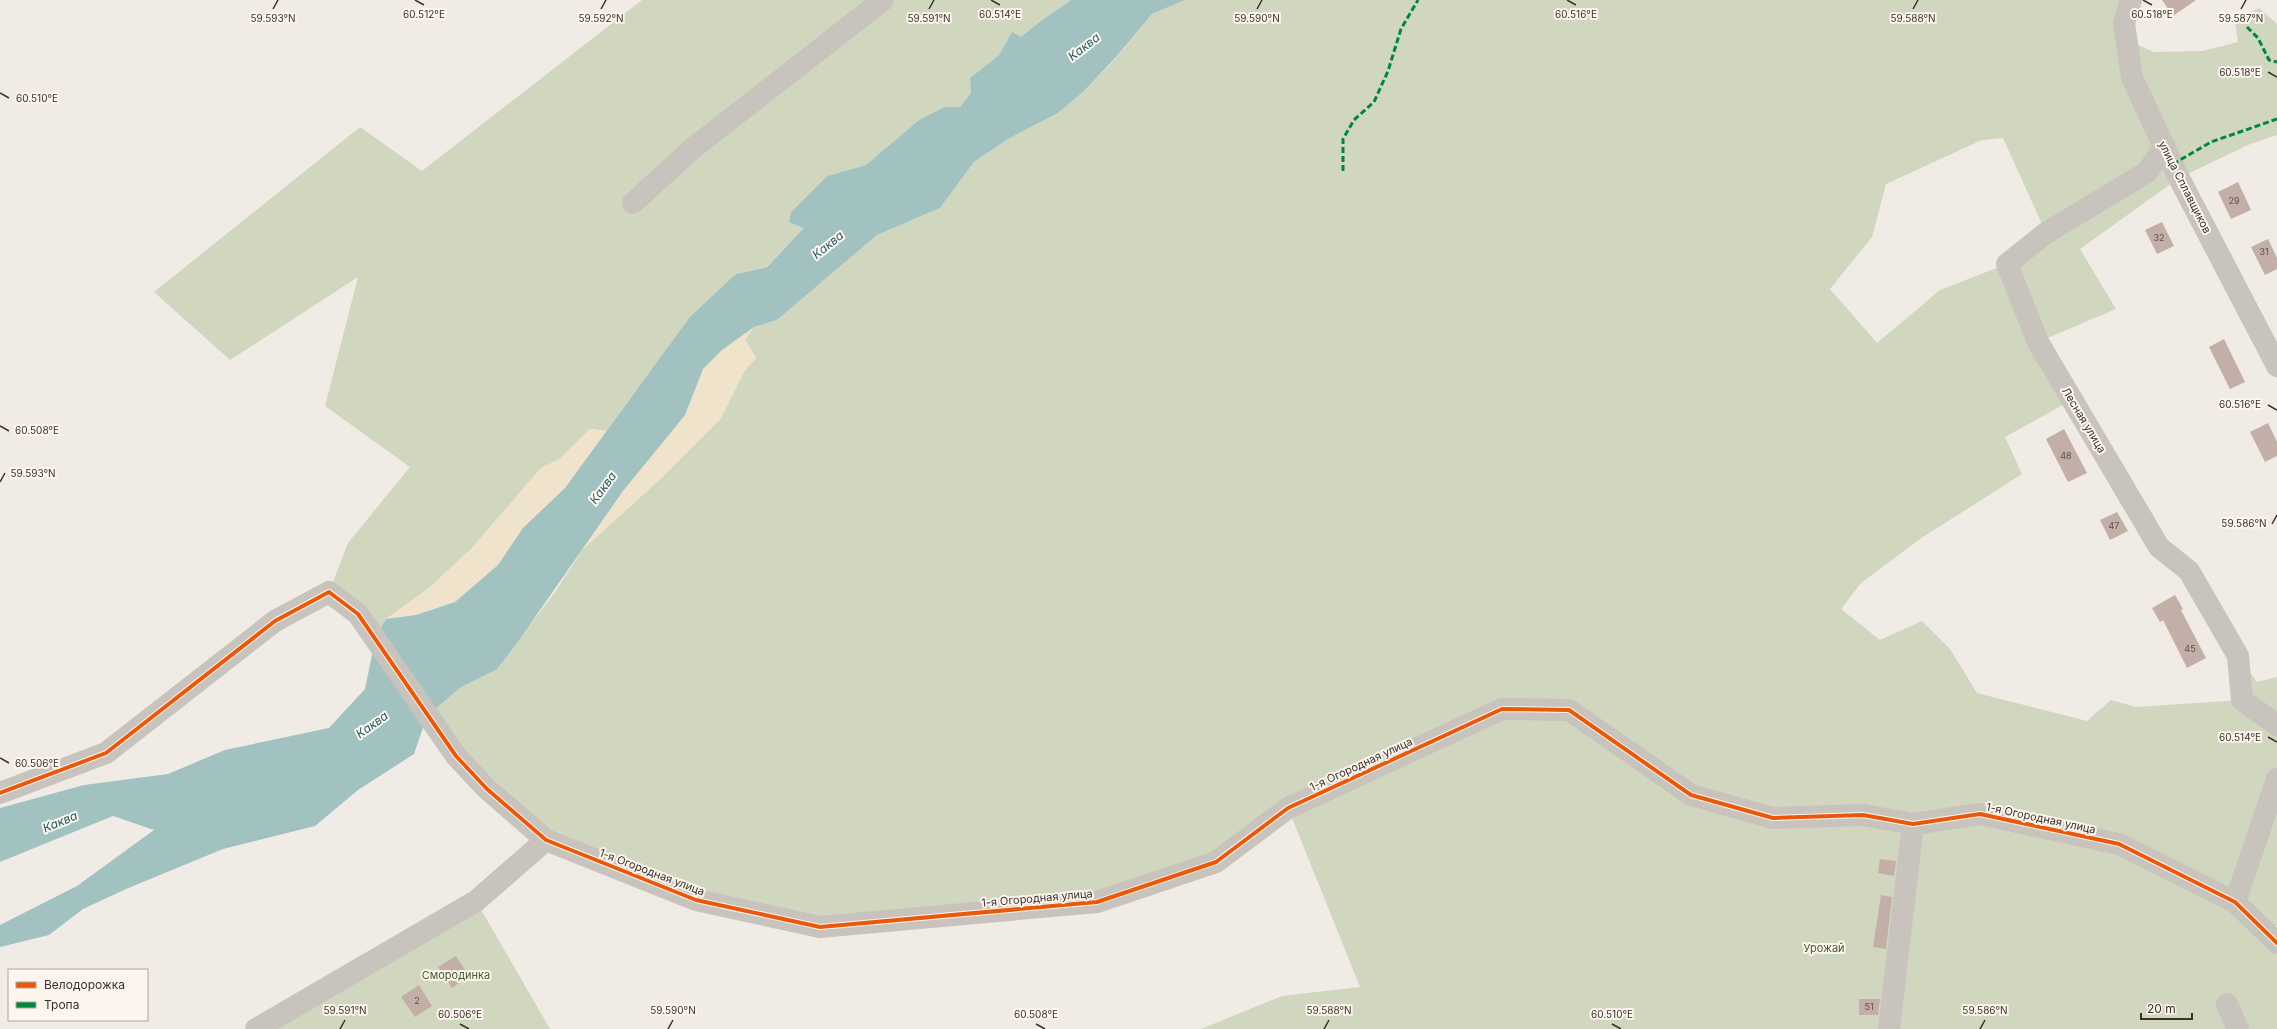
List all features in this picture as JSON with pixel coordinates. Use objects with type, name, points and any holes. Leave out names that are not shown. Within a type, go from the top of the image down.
[{"type":"street","points":[[633,203],[692,149],[883,0]]},
{"type":"street","name":"улица Сплавщиков","points":[[2131,0],[2124,23],[2132,78],[2165,147],[2277,366]]},
{"type":"street","name":"Лесная улица","points":[[2165,147],[2146,172],[2046,233],[2007,264],[2038,342],[2159,547],[2189,571],[2238,656],[2242,700],[2277,726]]},
{"type":"street","name":"1-я Огородная улица","points":[[0,793],[106,753],[275,621],[329,592],[358,614],[456,756],[487,789],[546,840],[696,900],[820,927],[1097,902],[1216,862],[1288,808],[1502,709],[1569,710],[1691,794],[1773,818],[1863,816],[1913,824],[1980,814],[2119,844],[2235,902],[2277,943]]},
{"type":"street","points":[[2235,902],[2277,779]]},
{"type":"street","points":[[1889,1029],[1913,824]]},
{"type":"street","points":[[256,1029],[476,901],[546,840]]},
{"type":"street","points":[[2227,1004],[2238,1029]]},
{"type":"green space","points":[[642,0],[1071,0],[1042,20],[1021,38],[1012,33],[999,55],[970,78],[971,93],[960,107],[944,107],[919,120],[866,165],[827,176],[791,212],[805,228],[766,267],[736,274],[629,400],[607,431],[590,429],[559,460],[541,468],[472,548],[429,588],[386,619],[376,636],[329,592],[348,543],[410,467],[325,406],[358,277],[230,360],[154,292],[360,127],[422,171]]},
{"type":"green space","name":"Урожай","points":[[1185,0],[2126,0],[2129,41],[2154,52],[2202,51],[2238,42],[2235,22],[2259,8],[2277,24],[2277,135],[2248,145],[2179,178],[2080,249],[2116,309],[2038,342],[2072,400],[2005,437],[2022,474],[1920,539],[1861,583],[1841,609],[1880,640],[1922,621],[1950,649],[1977,693],[2087,721],[2111,700],[2136,707],[2242,700],[2238,656],[2257,682],[2277,677],[2277,925],[2270,936],[2277,943],[2277,1029],[1201,1029],[1282,996],[1360,987],[1288,808],[1216,862],[1097,902],[820,927],[696,900],[546,840],[427,716],[461,687],[497,668],[555,592],[583,549],[657,482],[721,418],[745,370],[756,358],[745,340],[754,327],[777,320],[877,235],[940,208],[974,162],[1008,139],[1058,113],[1083,92],[1117,57],[1152,14]],"holes":[[[2003,138],[2046,233],[2007,264],[1940,290],[1877,343],[1830,289],[1872,237],[1886,184],[1982,140]]]},
{"type":"green space","name":"Смородинка","points":[[476,901],[550,1029],[256,1029]]},
{"type":"sand","points":[[754,327],[745,340],[756,357],[745,370],[721,418],[657,482],[583,549],[623,491],[685,415],[703,369],[722,350]]},
{"type":"sand","points":[[590,429],[607,431],[565,488],[523,528],[498,565],[455,602],[416,615],[386,619],[429,588],[472,548],[541,468],[559,459]]},
{"type":"water","name":"Каква","points":[[1071,0],[1185,0],[1152,14],[1117,56],[1083,92],[1058,113],[1008,139],[974,162],[940,208],[877,235],[777,320],[754,327],[722,350],[703,369],[685,415],[623,491],[517,643],[497,669],[461,687],[427,716],[414,754],[358,790],[315,826],[223,849],[126,889],[83,909],[49,935],[0,947],[0,925],[77,886],[154,830],[113,816],[0,862],[0,808],[84,785],[168,774],[225,750],[329,728],[365,689],[376,636],[386,619],[416,615],[455,602],[498,565],[523,528],[565,488],[690,317],[736,274],[767,267],[804,228],[789,222],[791,212],[827,176],[866,165],[919,120],[944,107],[960,107],[971,93],[970,78],[999,55],[1012,32],[1021,37]]},
{"type":"building","points":[[2162,0],[2196,0],[2173,16]]},
{"type":"building","points":[[2238,182],[2251,210],[2231,219],[2218,192]]},
{"type":"building","points":[[2162,222],[2174,246],[2157,254],[2145,230]]},
{"type":"building","points":[[2268,239],[2277,258],[2277,269],[2265,275],[2251,247]]},
{"type":"building","points":[[2224,339],[2245,382],[2230,389],[2209,347]]},
{"type":"building","points":[[2268,423],[2277,442],[2277,456],[2265,462],[2250,432]]},
{"type":"building","points":[[2064,429],[2087,473],[2068,482],[2046,439]]},
{"type":"building","points":[[2117,512],[2128,531],[2110,540],[2100,520]]},
{"type":"building","points":[[2175,595],[2183,609],[2181,610],[2206,658],[2187,668],[2163,620],[2160,622],[2152,608]]},
{"type":"building","points":[[1880,859],[1896,861],[1894,876],[1878,873]]},
{"type":"building","points":[[1881,895],[1892,897],[1886,949],[1873,947]]},
{"type":"building","points":[[456,956],[469,976],[452,988],[438,967]]},
{"type":"building","points":[[419,985],[432,1006],[415,1017],[401,997]]},
{"type":"building","points":[[1859,999],[1880,999],[1878,1015],[1859,1015]]},
{"type":"marked path","points":[[1343,171],[1343,139],[1354,120],[1374,102],[1388,71],[1401,29],[1418,0]]},
{"type":"marked path","points":[[2247,27],[2258,38],[2269,60],[2277,62]]},
{"type":"marked path","points":[[2173,164],[2211,142],[2277,119]]},
{"type":"cycle path","points":[[0,793],[106,753],[275,621],[329,592],[358,614],[456,756],[487,789],[546,840],[696,900],[820,927],[1097,902],[1216,862],[1288,808],[1502,709],[1569,710],[1691,795],[1773,818],[1863,815],[1913,824],[1980,814],[2119,844],[2235,902],[2277,943]]}]
